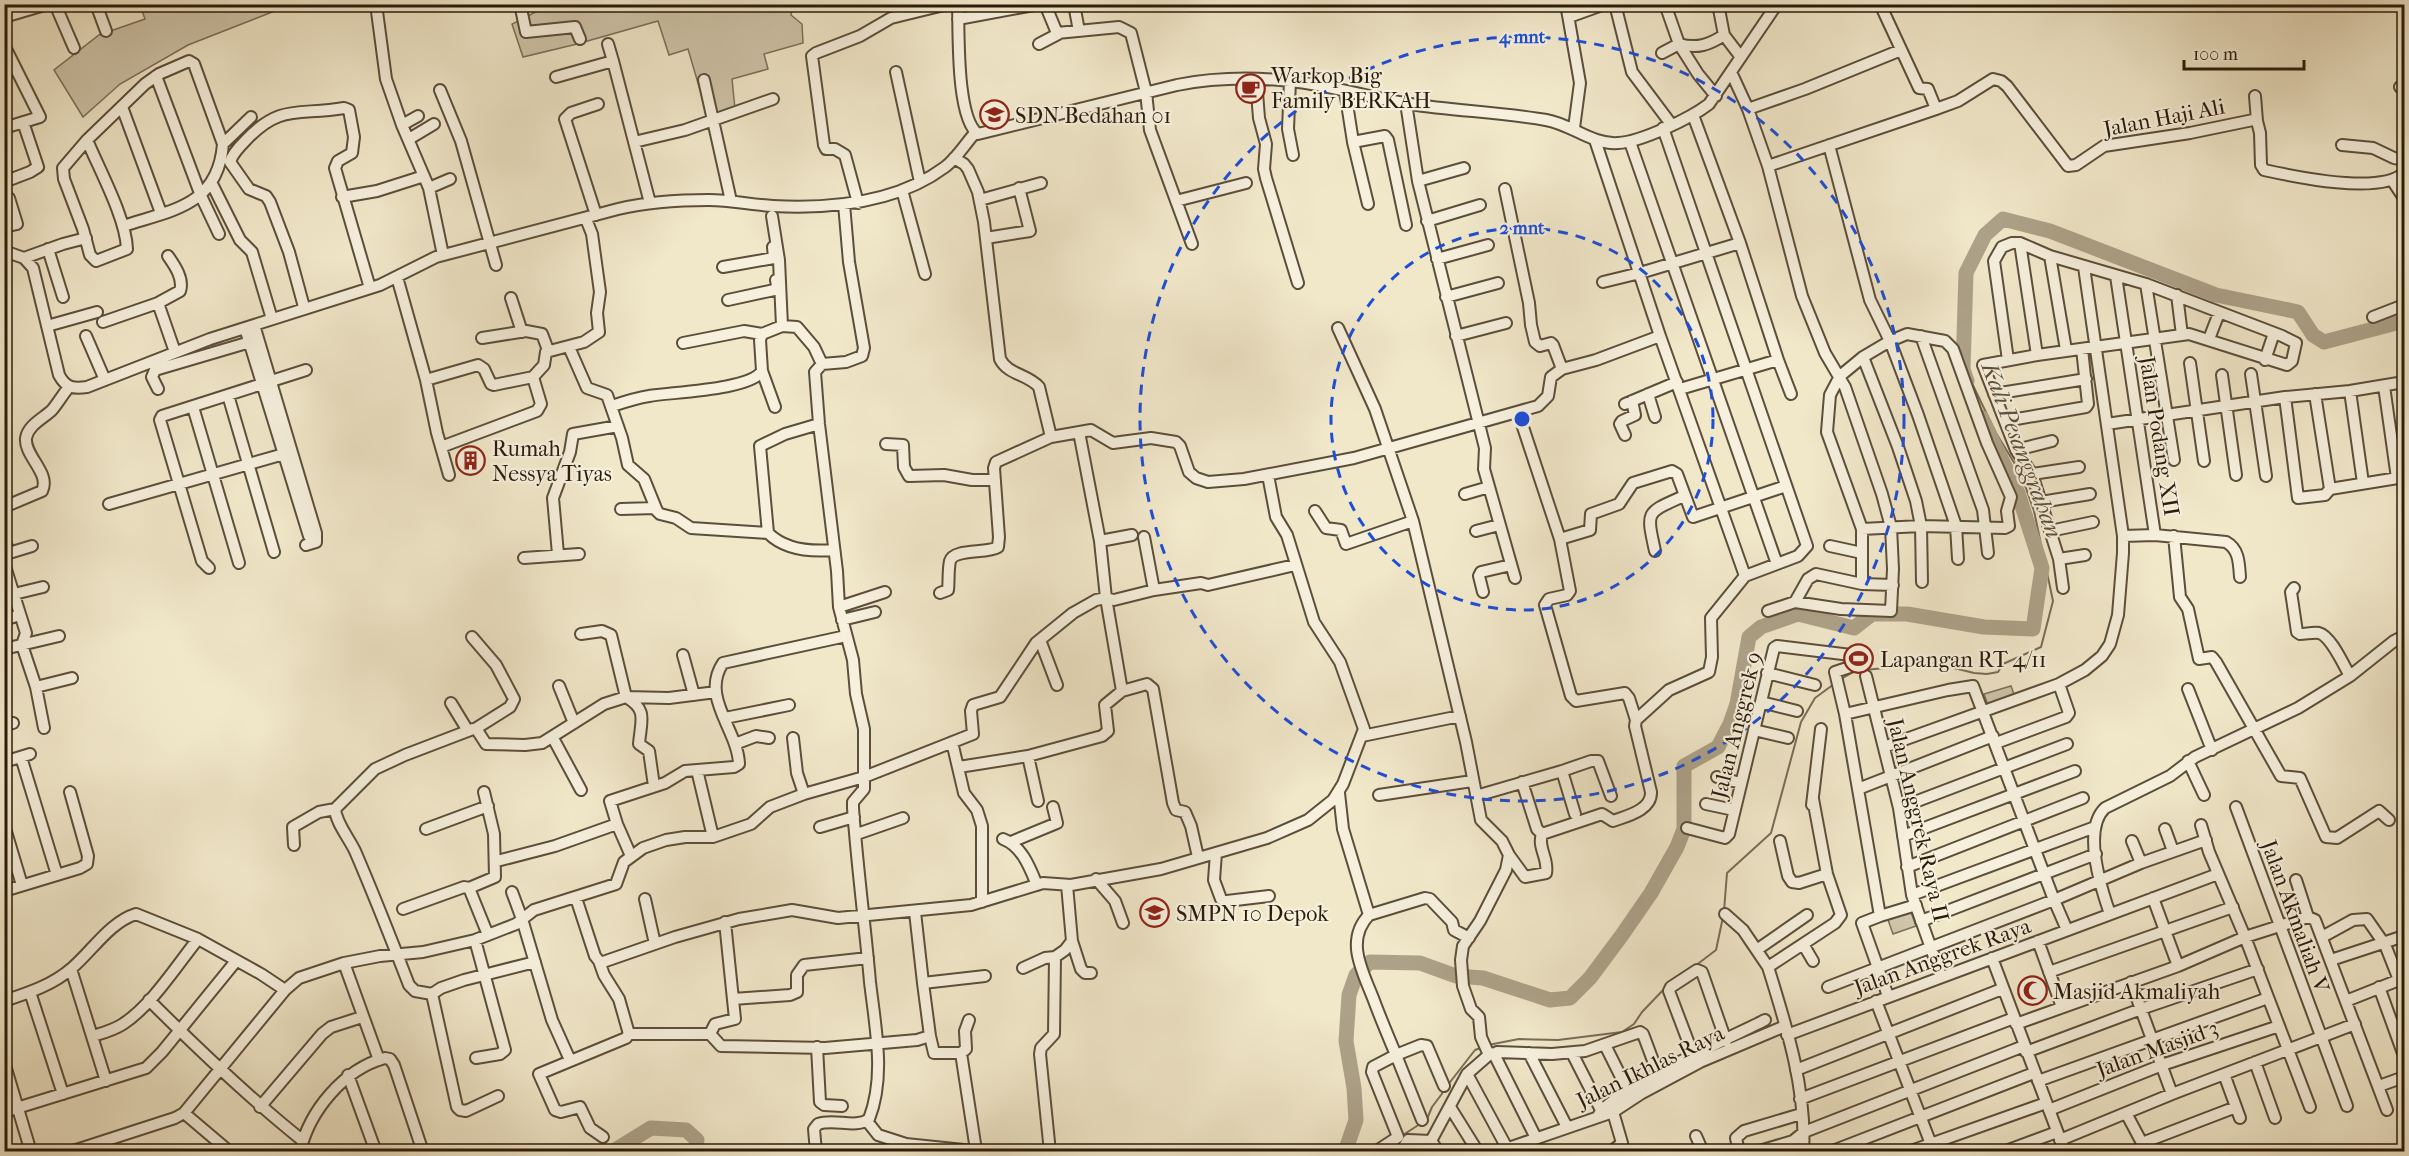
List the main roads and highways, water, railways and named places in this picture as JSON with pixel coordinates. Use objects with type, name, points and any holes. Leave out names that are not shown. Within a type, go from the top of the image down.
[{"type":"waterway","name":"Kali Pesanggrahan","points":[[1967,381],[1963,369],[1966,273],[1985,235],[2003,219],[2050,231],[2216,295],[2298,312],[2313,335],[2324,342],[2404,321]]},
{"type":"waterway","points":[[1841,679],[1855,671],[1934,663],[1987,674],[1998,672],[2003,664],[2041,647],[2053,601],[2034,511],[2021,474],[1996,433],[1966,371],[1965,352],[1970,300]]},
{"type":"waterway","name":"Kali Pesanggrahan","points":[[1345,1152],[1356,1120],[1354,1088],[1346,1041],[1349,995],[1356,975],[1370,962],[1420,963],[1456,976],[1483,978],[1550,1000],[1570,998],[1590,978],[1622,935],[1651,893],[1677,847],[1684,829],[1684,766],[1718,747],[1737,704],[1749,637],[1761,627],[1798,614],[1854,628],[1872,614],[1907,614],[1984,627],[2033,629],[2042,568],[2018,493],[1981,417]]},
{"type":"waterway","points":[[1724,911],[1727,873],[1771,833],[1801,722],[1815,698],[1834,684]]},
{"type":"waterway","points":[[1695,966],[1716,950],[1723,917]]},
{"type":"waterway","points":[[1488,1045],[1519,1039],[1558,1040],[1622,1032],[1634,1024],[1666,987]]},
{"type":"waterway","points":[[1447,1086],[1475,1050],[1483,1047]]},
{"type":"waterway","points":[[1427,1119],[1432,1107],[1444,1091]]},
{"type":"waterway","points":[[1403,1135],[1420,1124]]},
{"type":"waterway","name":"Kali Pesanggrahan","points":[[612,1152],[651,1128],[686,1130],[697,1140],[695,1152]]},
{"type":"place","name":"Warkop Big Family BERKAH","points":[[1250,88]]},
{"type":"place","name":"SDN Bedahan 01","points":[[994,115]]},
{"type":"place","name":"Rumah Nessya Tiyas","points":[[471,461]]},
{"type":"place","name":"Lapangan RT 4/11","points":[[1859,659]]},
{"type":"place","name":"SMPN 10 Depok","points":[[1155,913]]},
{"type":"place","name":"Masjid Akmaliyah","points":[[2032,991]]}]
